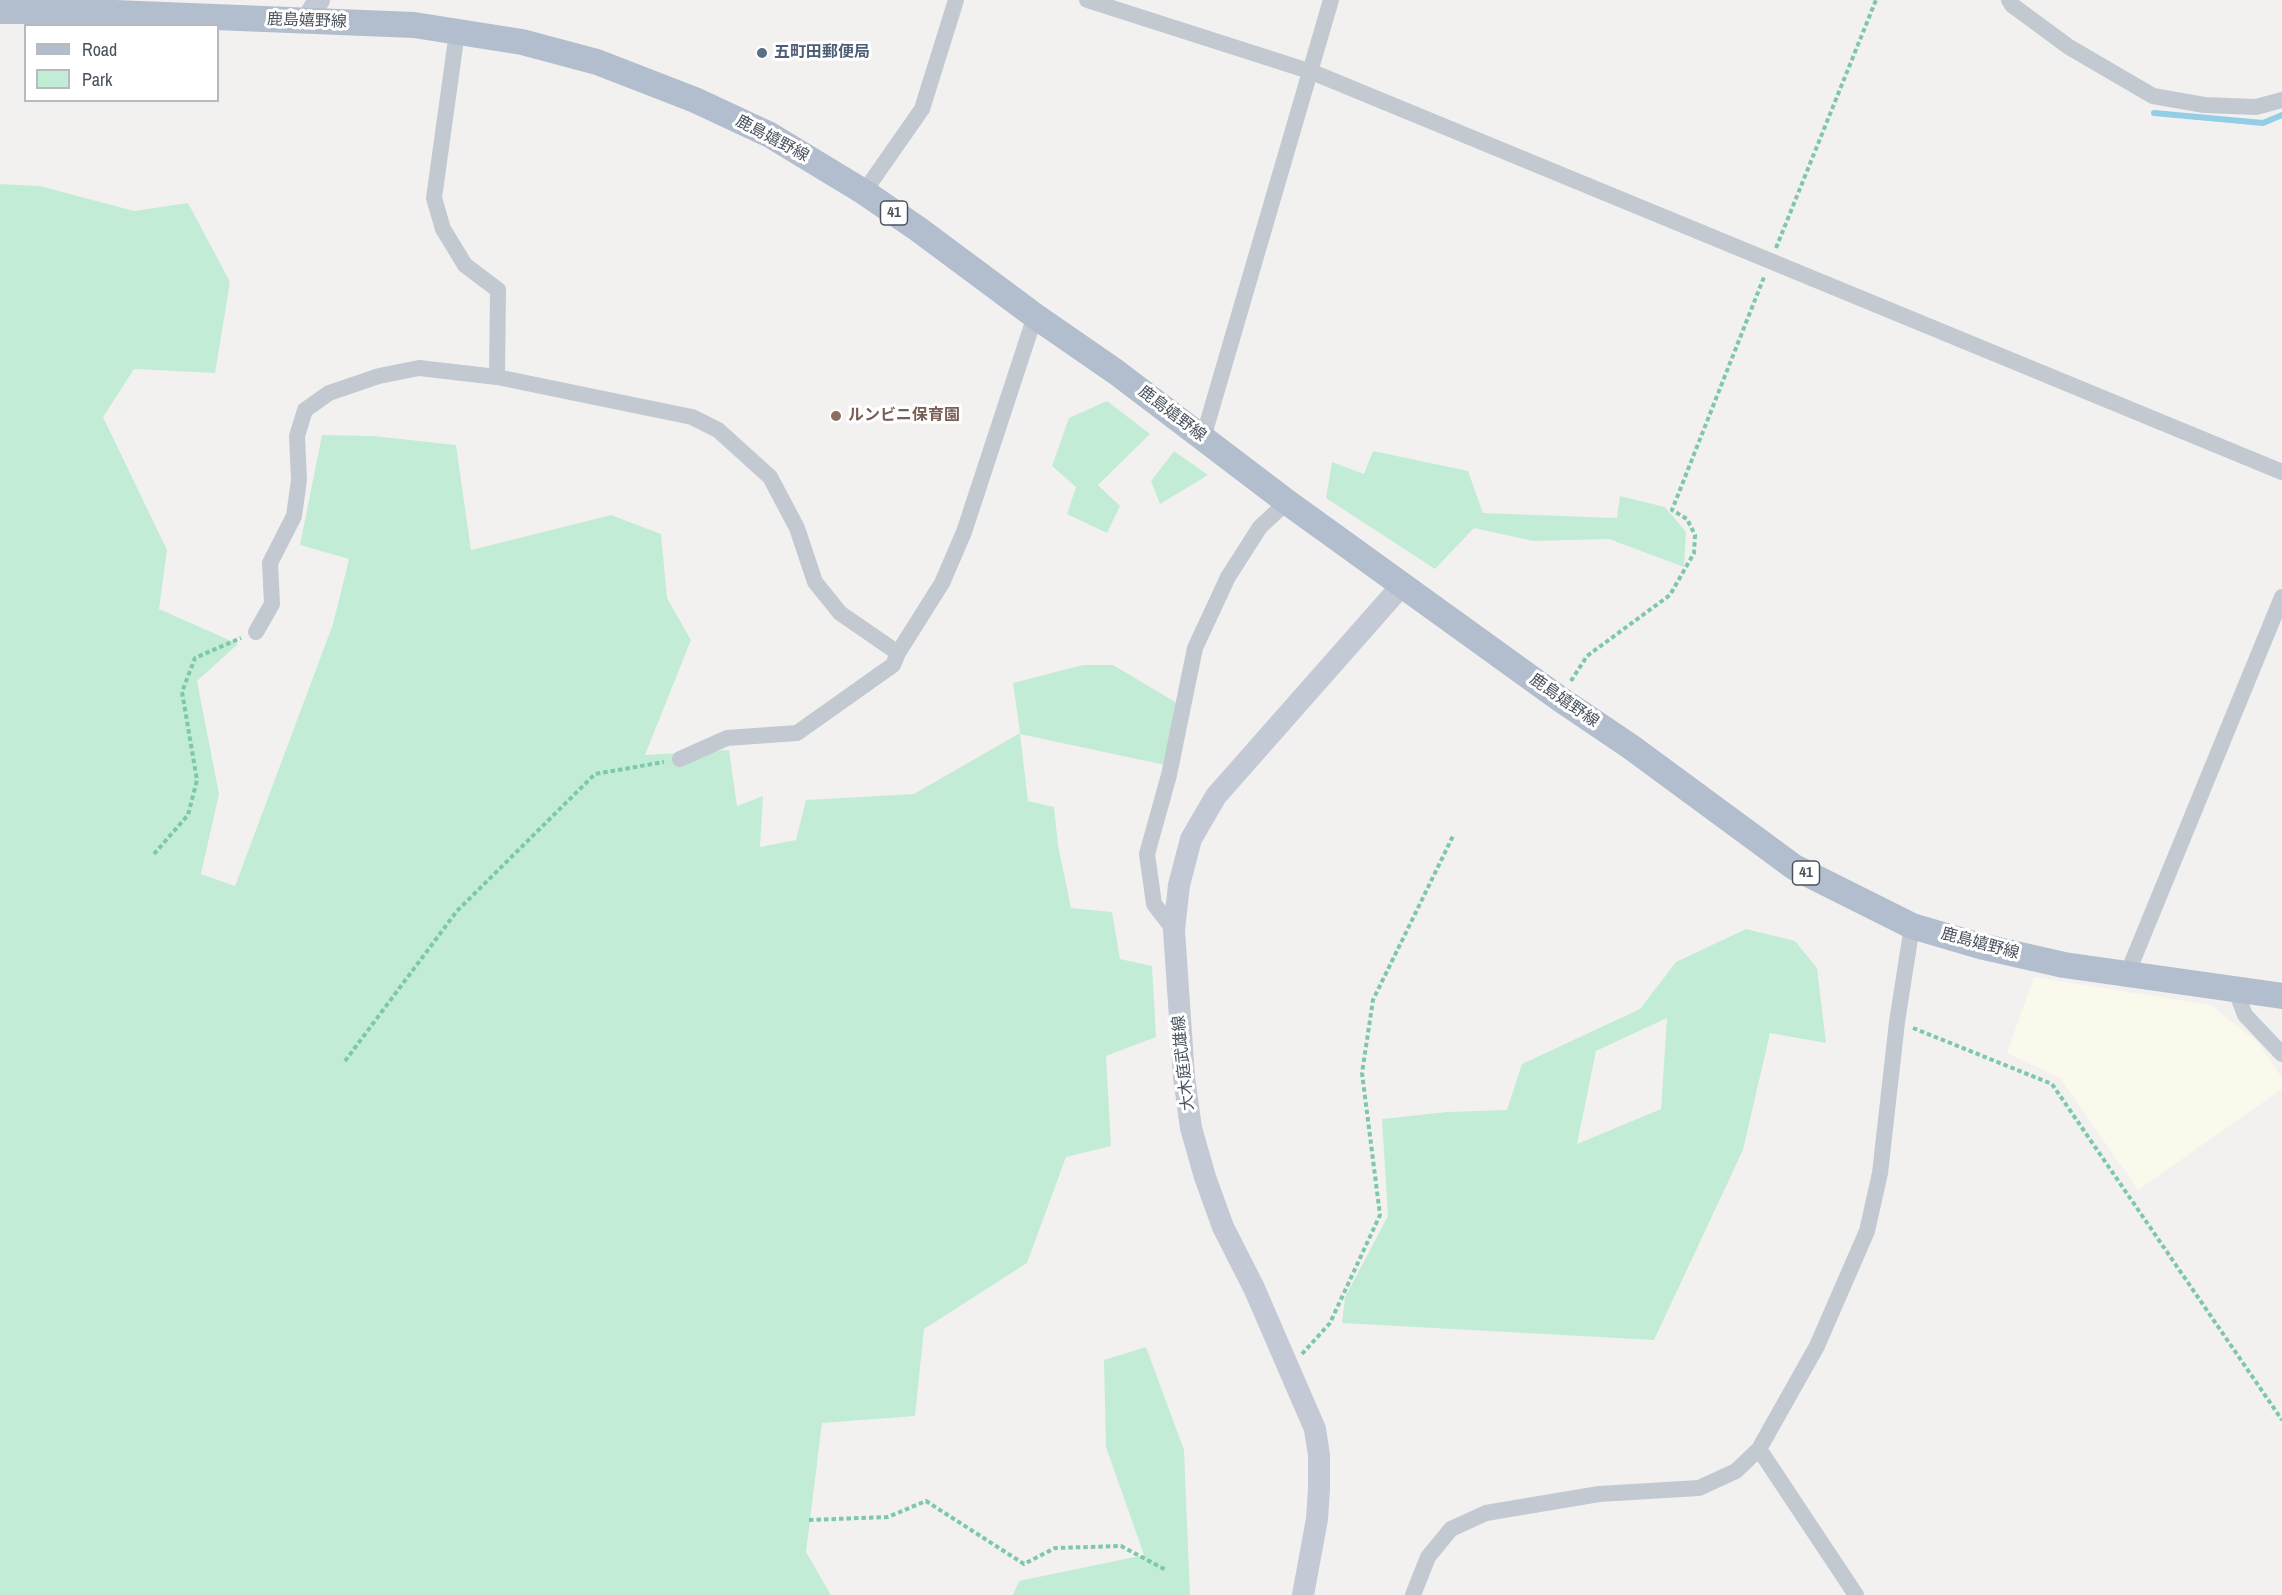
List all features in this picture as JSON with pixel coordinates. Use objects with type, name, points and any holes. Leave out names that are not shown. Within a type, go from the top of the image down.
[{"type":"main road","points":[[306,21],[319,0]]},
{"type":"main road","name":"鹿島嬉野線","points":[[0,11],[65,11],[414,25],[522,42],[597,62],[695,100],[770,135],[864,192],[918,229],[1035,316],[1116,372],[1287,502],[1560,699],[1631,747],[1794,867],[1912,926],[1980,946],[2064,964],[2282,996]]},
{"type":"main road","name":"大木庭武雄線","points":[[1303,1595],[1317,1519],[1319,1455],[1315,1429],[1254,1288],[1223,1227],[1191,1128],[1184,1077],[1174,930],[1179,885],[1191,839],[1216,796],[1402,584]]},
{"type":"street","points":[[864,192],[922,109],[956,0]]},
{"type":"street","points":[[1087,0],[1312,72],[2282,472]]},
{"type":"street","points":[[1203,438],[1312,72],[1331,0]]},
{"type":"street","points":[[2009,0],[2012,5],[2069,47],[2153,96],[2204,105],[2256,107],[2282,100]]},
{"type":"street","points":[[457,32],[434,198],[443,229],[465,265],[498,290],[497,377]]},
{"type":"street","points":[[680,759],[727,738],[797,733],[893,665],[898,653],[942,583],[964,532],[1035,316]]},
{"type":"street","points":[[256,632],[272,604],[270,563],[294,516],[299,480],[297,435],[305,410],[329,393],[379,376],[419,368],[497,377],[692,417],[718,430],[770,477],[796,528],[815,582],[821,590],[840,613],[898,653]]},
{"type":"street","points":[[1174,930],[1154,904],[1147,854],[1169,775],[1195,648],[1228,576],[1260,527],[1287,502]]},
{"type":"street","points":[[2128,972],[2282,597]]},
{"type":"street","points":[[1413,1595],[1428,1557],[1451,1529],[1486,1513],[1599,1494],[1699,1488],[1736,1471],[1759,1449],[1817,1346],[1867,1231],[1880,1173],[1897,1022],[1912,926]]},
{"type":"street","points":[[2235,989],[2245,1015],[2282,1054]]},
{"type":"street","points":[[1759,1449],[1856,1595]]},
{"type":"path","points":[[1560,699],[1587,656],[1670,595],[1694,553],[1695,536],[1687,519],[1672,510],[1876,0]]},
{"type":"path","points":[[154,854],[188,815],[197,780],[182,692],[195,658],[256,632]]},
{"type":"path","points":[[345,1061],[457,911],[595,774],[680,759]]},
{"type":"path","points":[[1289,1368],[1330,1323],[1380,1215],[1362,1073],[1373,1000],[1454,834]]},
{"type":"path","points":[[1897,1022],[2052,1084],[2282,1420]]},
{"type":"path","points":[[809,1520],[888,1517],[926,1501],[1024,1564],[1055,1548],[1121,1546],[1166,1570]]},
{"type":"shaded area","points":[[2034,977],[2210,1005],[2258,1042],[2282,1078],[2282,1089],[2138,1190],[2060,1078],[2007,1053]]},
{"type":"green space","points":[[0,184],[40,186],[134,211],[188,203],[230,282],[215,373],[134,369],[103,417],[167,550],[159,609],[238,644],[197,681],[219,794],[201,874],[235,886],[333,624],[349,559],[300,545],[322,435],[373,436],[456,445],[471,550],[611,515],[661,534],[667,598],[691,640],[645,755],[729,750],[737,806],[763,796],[760,847],[796,840],[806,800],[914,794],[1020,733],[1013,683],[1083,665],[1113,665],[1177,703],[1165,765],[1020,734],[1028,801],[1054,807],[1058,845],[1071,908],[1112,912],[1120,959],[1152,966],[1156,1037],[1106,1056],[1111,1146],[1066,1157],[1027,1263],[924,1329],[915,1416],[822,1423],[806,1552],[831,1595],[0,1595]]},
{"type":"green space","points":[[1107,401],[1150,434],[1098,485],[1120,506],[1107,533],[1067,514],[1076,487],[1052,466],[1069,418]]},
{"type":"green space","points":[[1174,451],[1208,475],[1160,504],[1151,481]]},
{"type":"green space","points":[[1373,451],[1468,471],[1483,513],[1617,518],[1620,496],[1665,507],[1686,532],[1684,567],[1609,539],[1533,541],[1474,528],[1435,569],[1326,498],[1332,462],[1364,474]]},
{"type":"green space","points":[[1746,929],[1795,941],[1817,968],[1826,1043],[1770,1033],[1743,1150],[1654,1340],[1342,1323],[1345,1297],[1388,1216],[1382,1119],[1447,1112],[1507,1110],[1522,1064],[1640,1009],[1676,962]],"holes":[[[1667,1018],[1661,1109],[1577,1144],[1596,1051]]]},
{"type":"green space","points":[[1146,1347],[1184,1450],[1190,1595],[1013,1595],[1019,1581],[1144,1555],[1106,1447],[1104,1360]]},
{"type":"waterway","points":[[2154,113],[2263,123],[2282,115]]},
{"type":"place","name":"五町田郵便局","points":[[762,53]]},
{"type":"place","name":"ルンビニ保育園","points":[[836,416]]}]
